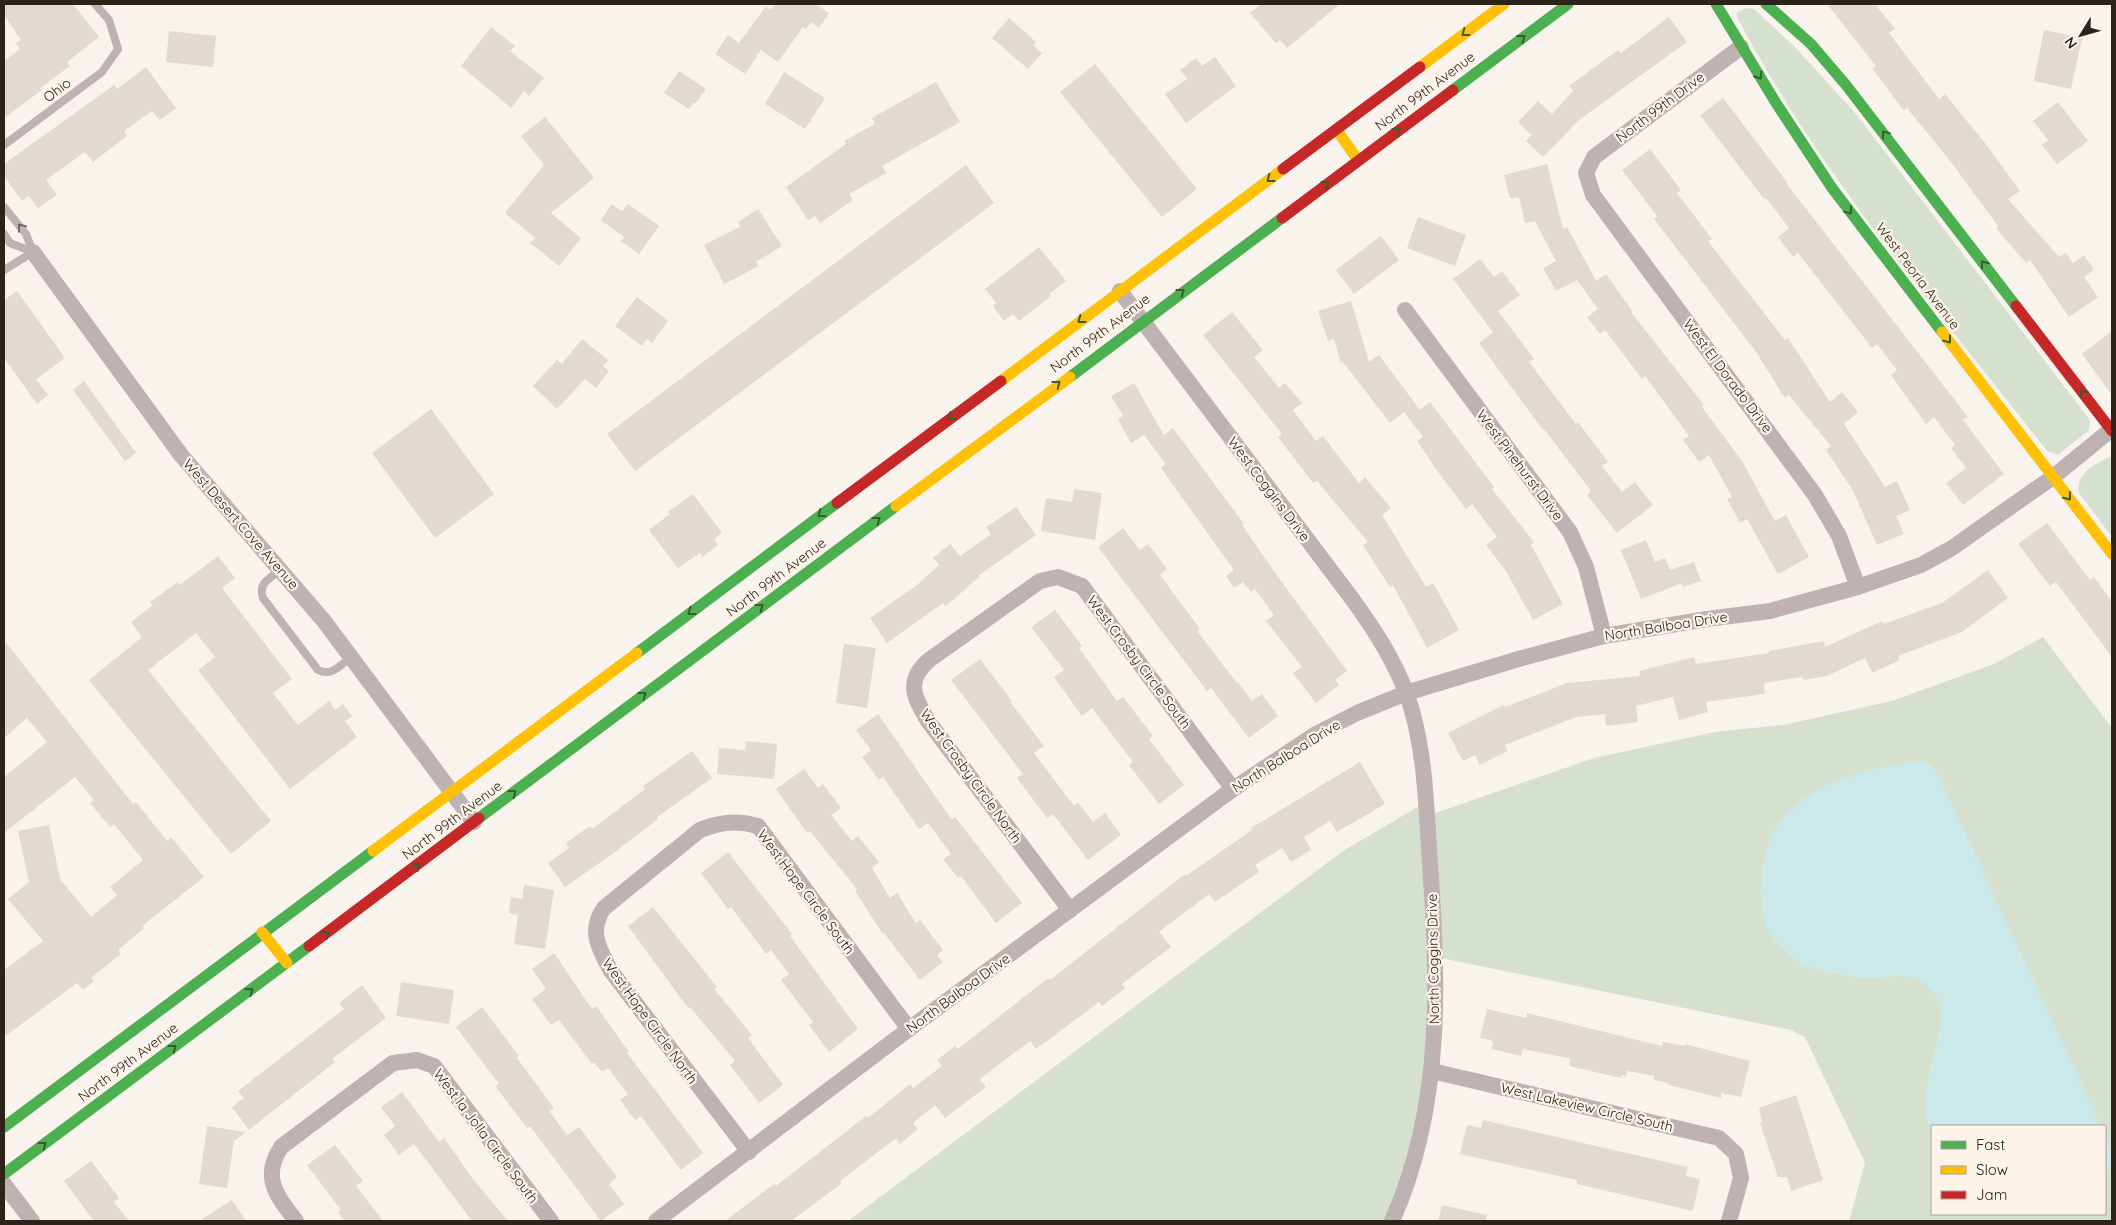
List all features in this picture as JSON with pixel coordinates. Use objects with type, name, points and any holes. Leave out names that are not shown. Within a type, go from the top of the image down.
[{"type":"main road","name":"North 99th Avenue","points":[[4,1127],[1504,4]]},
{"type":"main road","name":"North 99th Avenue","points":[[4,1174],[1568,4]]},
{"type":"main road","name":"West Peoria Avenue","points":[[1716,4],[1740,47],[1832,188],[2112,554]]},
{"type":"main road","points":[[1766,4],[1810,44],[1846,85],[2112,430]]},
{"type":"main road","points":[[1336,129],[1358,160]]},
{"type":"main road","points":[[262,932],[287,964]]},
{"type":"street","name":"North 99th Drive","points":[[1586,173],[1594,157],[1740,47]]},
{"type":"street","name":"West El Dorado Drive","points":[[1586,173],[1593,195],[1815,495],[1839,536],[1858,587]]},
{"type":"street","name":"West Desert Cove Avenue","points":[[34,252],[181,455],[324,621],[474,822]]},
{"type":"street","name":"West Coggins Drive","points":[[1120,291],[1353,600],[1382,641],[1406,694]]},
{"type":"street","name":"West Pinehurst Drive","points":[[1405,310],[1570,532],[1586,567],[1604,636]]},
{"type":"street","name":"North Balboa Drive","points":[[656,1221],[909,1029],[1233,789],[1316,734],[1357,713],[1406,694],[1522,658],[1604,636],[1707,619],[1770,612],[1858,587],[1921,565],[1952,548],[2052,477],[2112,430]]},
{"type":"street","name":"West Crosby Circle South","points":[[975,626],[1040,581],[1058,577],[1082,586],[1233,789]]},
{"type":"street","name":"West Crosby Circle North","points":[[975,626],[918,670],[914,681],[914,693],[928,721],[1070,910]]},
{"type":"street","name":"North Coggins Drive","points":[[1392,1221],[1413,1164],[1425,1118],[1432,1071],[1436,1016],[1434,912],[1423,768],[1406,694]]},
{"type":"street","name":"West Hope Circle South","points":[[652,868],[700,830],[719,823],[744,822],[758,826],[909,1029]]},
{"type":"street","name":"West Hope Circle North","points":[[652,868],[604,908],[597,919],[596,931],[600,951],[611,971],[749,1152]]},
{"type":"street","name":"West la Jolla Circle South","points":[[296,1221],[280,1199],[270,1179],[273,1160],[281,1148],[393,1063],[417,1060],[434,1066],[551,1221]]},
{"type":"street","name":"West Lakeview Circle South","points":[[1432,1071],[1719,1138],[1736,1154],[1741,1178],[1729,1221]]},
{"type":"street","points":[[4,1184],[32,1221]]},
{"type":"lane","name":"Ohio","points":[[4,145],[102,72],[118,49],[109,20],[95,4]]},
{"type":"lane","points":[[4,207],[26,234],[34,252]]},
{"type":"lane","points":[[4,234],[10,243],[34,252]]},
{"type":"lane","points":[[4,270],[34,252]]},
{"type":"lane","points":[[280,570],[262,586],[260,590],[263,598],[318,670],[325,673],[331,672],[351,657]]},
{"type":"green space","points":[[1746,8],[1754,9],[1796,48],[1856,114],[2090,420],[2089,430],[2058,455],[2047,451],[1882,241],[1843,187],[1805,132],[1737,17],[1737,13]]},
{"type":"green space","points":[[2112,457],[2112,537],[2079,493],[2080,480],[2083,475],[2097,463]]},
{"type":"green space","points":[[2043,637],[2112,728],[2112,1221],[1849,1221],[1865,1163],[1805,1037],[1791,1030],[1436,957],[1432,1071],[1392,1221],[848,1221],[1343,851],[1426,802],[1427,816],[1594,758],[1715,732],[1783,725],[1892,701],[1994,664]]},
{"type":"water","points":[[1916,761],[1930,764],[1938,775],[2101,1125],[1931,1125],[1931,1131],[1926,1116],[1925,1097],[1940,1024],[1940,1008],[1935,995],[1921,981],[1905,976],[1861,978],[1833,974],[1806,967],[1782,948],[1768,929],[1762,907],[1761,881],[1765,855],[1775,828],[1788,812],[1813,793],[1855,774]]},
{"type":"water","points":[[2106,1137],[2112,1156],[2106,1174]]},
{"type":"building","points":[[4,4],[73,4],[99,37],[67,62],[70,66],[40,88],[42,90],[4,118],[4,61],[20,49],[16,43],[21,40],[4,15]]},
{"type":"building","points":[[775,4],[816,4],[829,13],[819,28],[811,22],[806,29],[803,27],[778,62],[761,50],[745,74],[715,54],[728,35],[739,43],[766,6],[770,10]]},
{"type":"building","points":[[1261,4],[1340,4],[1287,48],[1280,40],[1276,43],[1250,13]]},
{"type":"building","points":[[1827,4],[1875,4],[1895,29],[1889,33],[1939,99],[1945,94],[1985,143],[2020,191],[2008,199],[2059,257],[2066,253],[2073,263],[2084,255],[2094,270],[2084,277],[2098,297],[2069,317],[2030,260],[2026,263],[1996,228],[1998,226],[1951,162],[1907,108],[1904,111],[1872,68],[1876,66]]},
{"type":"building","points":[[1669,17],[1687,42],[1579,120],[1543,157],[1526,141],[1531,135],[1518,122],[1538,101],[1552,114],[1573,91],[1569,86],[1618,50],[1621,53]]},
{"type":"building","points":[[1009,18],[1036,42],[1033,45],[1042,53],[1028,69],[992,38]]},
{"type":"building","points":[[491,27],[515,46],[510,51],[544,78],[529,96],[524,91],[511,108],[461,66]]},
{"type":"building","points":[[2044,30],[2082,38],[2071,89],[2034,81]]},
{"type":"building","points":[[169,31],[216,36],[213,67],[166,62]]},
{"type":"building","points":[[1215,57],[1236,86],[1186,123],[1165,94],[1187,79],[1180,70],[1196,58],[1202,66]]},
{"type":"building","points":[[1095,64],[1197,189],[1162,217],[1060,92]]},
{"type":"building","points":[[146,67],[176,108],[160,120],[152,111],[124,131],[127,136],[93,162],[85,152],[46,180],[57,195],[38,208],[29,196],[22,201],[4,176],[4,164],[114,85],[117,89]]},
{"type":"building","points":[[679,71],[706,89],[689,109],[664,93]]},
{"type":"building","points":[[784,72],[825,98],[805,129],[765,104]]},
{"type":"building","points":[[936,82],[960,122],[882,166],[886,173],[849,194],[853,200],[820,223],[815,216],[808,220],[786,187],[846,144],[844,141],[875,124],[872,118]]},
{"type":"building","points":[[1723,98],[1786,183],[1968,417],[1963,420],[2004,474],[1963,505],[1946,483],[1966,468],[1951,448],[1955,445],[1934,417],[1926,424],[1891,375],[1897,370],[1877,344],[1872,348],[1798,253],[1793,257],[1778,237],[1789,228],[1766,198],[1764,199],[1700,115]]},
{"type":"building","points":[[2058,102],[2088,141],[2057,164],[2042,145],[2048,140],[2033,121]]},
{"type":"building","points":[[545,117],[594,178],[551,213],[581,238],[559,266],[530,243],[535,238],[505,213],[544,165],[521,136]]},
{"type":"building","points":[[1650,149],[1681,190],[1677,193],[1712,239],[1708,241],[1785,340],[1788,338],[1830,402],[1842,392],[1858,412],[1844,424],[1885,487],[1897,481],[1910,510],[1896,516],[1904,534],[1877,545],[1853,491],[1826,450],[1831,446],[1789,395],[1785,398],[1760,357],[1654,219],[1657,216],[1622,170]]},
{"type":"building","points":[[1547,164],[1563,229],[1567,227],[1596,281],[1606,274],[1631,312],[1704,405],[1702,407],[1742,461],[1775,521],[1786,515],[1809,557],[1778,574],[1747,519],[1740,523],[1727,499],[1732,497],[1709,455],[1699,462],[1683,440],[1689,436],[1645,376],[1642,379],[1605,330],[1600,334],[1587,317],[1598,309],[1577,280],[1556,291],[1543,268],[1556,261],[1535,221],[1525,223],[1519,197],[1510,199],[1504,175]]},
{"type":"building","points":[[966,165],[994,203],[635,471],[607,434]]},
{"type":"building","points":[[612,204],[622,211],[628,204],[659,226],[639,254],[621,241],[624,237],[601,220]]},
{"type":"building","points":[[758,209],[782,246],[756,262],[759,266],[724,284],[704,245],[740,227],[738,222]]},
{"type":"building","points":[[1418,217],[1466,235],[1455,266],[1407,248]]},
{"type":"building","points":[[1381,236],[1399,260],[1354,294],[1336,270]]},
{"type":"building","points":[[1039,247],[1066,281],[1049,294],[1051,296],[1019,321],[1013,314],[1004,321],[993,306],[996,303],[985,289]]},
{"type":"building","points":[[1480,259],[1494,277],[1502,271],[1520,295],[1498,311],[1534,359],[1529,362],[1576,424],[1578,422],[1608,462],[1602,466],[1622,492],[1635,482],[1653,505],[1617,533],[1587,495],[1591,491],[1479,343],[1493,332],[1453,279]]},
{"type":"building","points":[[17,291],[65,358],[36,379],[48,395],[37,404],[4,358],[4,300]]},
{"type":"building","points":[[637,297],[668,321],[652,343],[647,339],[642,346],[615,326]]},
{"type":"building","points":[[1351,301],[1369,362],[1379,355],[1420,410],[1430,402],[1494,487],[1492,489],[1534,542],[1531,545],[1563,604],[1533,620],[1506,571],[1486,545],[1497,537],[1472,504],[1466,509],[1438,472],[1417,441],[1423,437],[1404,412],[1390,423],[1343,362],[1341,363],[1334,339],[1328,341],[1318,311]]},
{"type":"building","points":[[1232,312],[1263,350],[1254,357],[1279,388],[1285,383],[1302,403],[1293,410],[1316,441],[1323,436],[1359,483],[1365,477],[1391,508],[1382,515],[1426,587],[1433,583],[1459,630],[1427,648],[1393,585],[1390,587],[1363,545],[1368,542],[1317,481],[1313,483],[1278,437],[1282,434],[1203,335]]},
{"type":"building","points":[[2112,331],[2112,395],[2082,354]]},
{"type":"building","points":[[582,339],[608,360],[603,366],[609,371],[596,388],[585,379],[557,409],[533,386],[557,360],[562,364]]},
{"type":"building","points":[[84,381],[136,453],[125,461],[73,390]]},
{"type":"building","points":[[1134,383],[1164,435],[1173,428],[1244,524],[1242,525],[1276,574],[1347,671],[1335,680],[1339,685],[1316,703],[1293,673],[1302,667],[1266,621],[1274,615],[1255,589],[1251,592],[1243,582],[1234,588],[1226,576],[1234,570],[1161,468],[1166,464],[1144,435],[1131,443],[1118,419],[1123,416],[1111,396]]},
{"type":"building","points":[[431,409],[494,494],[435,538],[372,453]]},
{"type":"building","points":[[1074,489],[1102,493],[1095,540],[1041,531],[1046,498],[1072,502]]},
{"type":"building","points":[[693,494],[722,533],[714,539],[718,545],[702,557],[700,553],[678,568],[649,530],[670,514],[668,512]]},
{"type":"building","points":[[1016,507],[1036,535],[978,576],[946,606],[943,603],[887,643],[870,618],[917,585],[939,565],[933,558],[950,544],[960,556],[991,534],[986,527]]},
{"type":"building","points":[[2047,523],[2090,580],[2094,577],[2112,602],[2112,657],[2056,582],[2050,586],[2018,544]]},
{"type":"building","points":[[1123,528],[1140,550],[1148,544],[1167,569],[1160,575],[1200,629],[1197,631],[1237,683],[1252,701],[1262,694],[1278,716],[1249,738],[1211,688],[1207,691],[1098,547]]},
{"type":"building","points":[[1646,540],[1655,562],[1665,558],[1670,570],[1694,562],[1701,581],[1683,587],[1682,583],[1641,599],[1621,550]]},
{"type":"building","points":[[218,556],[235,578],[222,588],[292,679],[273,693],[298,725],[329,701],[335,710],[343,704],[352,716],[345,721],[357,737],[290,789],[198,670],[215,657],[196,633],[148,670],[271,821],[231,854],[89,680],[142,637],[131,622],[153,605],[150,602],[178,582],[180,585]]},
{"type":"building","points":[[1988,570],[2008,598],[1962,632],[1898,656],[1900,660],[1872,673],[1865,658],[1827,676],[1803,680],[1802,677],[1764,683],[1765,694],[1706,702],[1708,712],[1679,720],[1673,697],[1636,706],[1638,722],[1606,726],[1605,714],[1576,717],[1505,745],[1508,751],[1480,765],[1475,755],[1463,761],[1448,733],[1504,705],[1505,707],[1567,683],[1640,676],[1639,671],[1694,657],[1696,664],[1769,653],[1769,651],[1824,641],[1825,647],[1882,621],[1884,624],[1942,603]]},
{"type":"building","points":[[1055,610],[1082,646],[1079,648],[1117,701],[1123,697],[1153,736],[1149,739],[1184,785],[1159,804],[1129,765],[1133,762],[1092,708],[1082,716],[1054,677],[1064,670],[1031,627]]},
{"type":"building","points":[[4,640],[133,804],[136,802],[167,841],[171,837],[204,877],[142,926],[144,928],[118,950],[121,954],[91,978],[94,981],[83,990],[77,983],[4,1037],[4,970],[43,941],[8,899],[29,882],[18,831],[49,825],[60,879],[91,917],[117,895],[110,887],[143,860],[114,824],[110,827],[90,803],[94,800],[75,777],[4,833],[4,777],[47,742],[27,718],[4,738]]},
{"type":"building","points":[[844,644],[876,648],[867,708],[836,703]]},
{"type":"building","points":[[980,659],[1044,746],[1034,753],[1074,806],[1078,802],[1093,822],[1105,813],[1121,835],[1088,860],[1053,814],[1047,818],[1017,778],[1023,774],[951,680]]},
{"type":"building","points":[[878,714],[952,820],[955,817],[1022,903],[996,923],[961,876],[958,878],[943,859],[951,854],[928,823],[919,829],[883,777],[879,780],[862,757],[871,750],[856,730]]},
{"type":"building","points":[[746,741],[777,744],[774,779],[717,774],[719,748],[745,750]]},
{"type":"building","points":[[692,751],[712,778],[657,817],[658,819],[611,855],[565,887],[548,863],[569,848],[566,843],[590,826],[592,829],[645,789],[643,786]]},
{"type":"building","points":[[1360,762],[1385,804],[1337,832],[1330,821],[1304,837],[1311,850],[1291,862],[1282,848],[1255,865],[1259,872],[1215,902],[1209,894],[1159,932],[1171,947],[1122,984],[1125,988],[1102,1006],[1099,1002],[1036,1049],[1030,1041],[980,1079],[986,1087],[945,1118],[935,1105],[913,1123],[918,1129],[900,1144],[896,1138],[840,1181],[842,1183],[791,1221],[725,1221],[774,1184],[776,1186],[866,1116],[868,1118],[910,1084],[913,1088],[942,1066],[937,1060],[955,1046],[958,1049],[1048,978],[1050,980],[1185,874],[1186,876],[1252,830],[1251,828]]},
{"type":"building","points":[[804,769],[818,788],[823,784],[841,808],[831,815],[852,841],[858,836],[879,862],[872,868],[890,898],[897,893],[916,923],[920,920],[943,950],[937,955],[943,962],[920,980],[883,934],[855,891],[857,889],[810,831],[807,833],[776,789]]},
{"type":"building","points":[[728,852],[792,934],[790,936],[858,1029],[829,1052],[809,1025],[813,1022],[781,980],[789,974],[771,950],[766,954],[731,907],[728,909],[701,873]]},
{"type":"building","points":[[524,885],[554,890],[545,949],[514,944],[518,915],[509,913],[511,897],[522,899]]},
{"type":"building","points":[[653,907],[717,987],[714,989],[752,1035],[748,1038],[783,1085],[759,1103],[730,1065],[735,1061],[690,1007],[688,1008],[628,926]]},
{"type":"building","points":[[554,953],[592,1009],[596,1006],[629,1052],[627,1053],[703,1153],[681,1170],[641,1116],[635,1120],[620,1100],[628,1094],[608,1068],[602,1072],[594,1062],[592,1064],[559,1020],[551,1025],[532,999],[546,989],[532,969]]},
{"type":"building","points":[[401,982],[454,990],[449,1024],[396,1016]]},
{"type":"building","points":[[362,985],[386,1018],[332,1059],[335,1062],[249,1130],[232,1107],[244,1098],[238,1091],[344,1009],[339,1003]]},
{"type":"building","points":[[482,1007],[519,1056],[517,1058],[554,1108],[549,1111],[567,1135],[579,1127],[617,1177],[609,1184],[624,1204],[601,1221],[530,1126],[527,1128],[495,1086],[499,1084],[456,1027]]},
{"type":"building","points":[[1487,1009],[1526,1018],[1527,1013],[1662,1046],[1663,1042],[1685,1046],[1685,1044],[1750,1061],[1741,1097],[1721,1093],[1721,1098],[1654,1080],[1655,1076],[1627,1071],[1626,1076],[1622,1075],[1621,1078],[1569,1066],[1570,1060],[1568,1058],[1523,1049],[1521,1056],[1492,1049],[1493,1043],[1491,1040],[1480,1038]]},
{"type":"building","points":[[402,1092],[439,1142],[444,1138],[473,1179],[508,1221],[472,1221],[414,1144],[399,1155],[384,1135],[395,1126],[381,1107]]},
{"type":"building","points":[[1796,1095],[1823,1180],[1791,1191],[1787,1177],[1778,1177],[1760,1123],[1762,1122],[1759,1108]]},
{"type":"building","points":[[1483,1120],[1688,1167],[1686,1176],[1700,1179],[1693,1211],[1577,1184],[1577,1180],[1460,1154],[1467,1125],[1481,1128]]},
{"type":"building","points":[[207,1126],[246,1132],[234,1141],[227,1188],[199,1184]]},
{"type":"building","points":[[335,1145],[363,1181],[356,1186],[383,1221],[345,1221],[338,1212],[341,1210],[307,1165]]},
{"type":"building","points":[[91,1161],[119,1198],[114,1202],[129,1221],[94,1221],[64,1181]]},
{"type":"building","points":[[232,1200],[246,1221],[199,1221]]},
{"type":"building","points":[[1442,1205],[1487,1215],[1486,1221],[1438,1221]]},
{"type":"traffic: fast","points":[[1453,90],[1568,4]]},
{"type":"traffic: fast","points":[[1716,4],[1776,103],[1832,188],[1942,332]]},
{"type":"traffic: fast","points":[[1766,4],[1811,44],[1846,85],[2016,306]]},
{"type":"traffic: fast","points":[[1070,377],[1282,218]]},
{"type":"traffic: fast","points":[[637,653],[837,503]]},
{"type":"traffic: fast","points":[[479,818],[896,506]]},
{"type":"traffic: fast","points":[[4,1127],[373,851]]},
{"type":"traffic: fast","points":[[4,1174],[309,946]]},
{"type":"traffic: slow","points":[[1420,67],[1504,4]]},
{"type":"traffic: slow","points":[[1336,129],[1358,160]]},
{"type":"traffic: slow","points":[[1001,381],[1283,169]]},
{"type":"traffic: slow","points":[[1942,332],[2112,554]]},
{"type":"traffic: slow","points":[[896,506],[1070,377]]},
{"type":"traffic: slow","points":[[373,851],[637,653]]},
{"type":"traffic: slow","points":[[262,932],[287,963]]},
{"type":"traffic: jam","points":[[1283,169],[1420,67]]},
{"type":"traffic: jam","points":[[1282,218],[1453,90]]},
{"type":"traffic: jam","points":[[2016,306],[2112,431]]},
{"type":"traffic: jam","points":[[837,503],[1001,381]]},
{"type":"traffic: jam","points":[[309,946],[479,818]]}]
